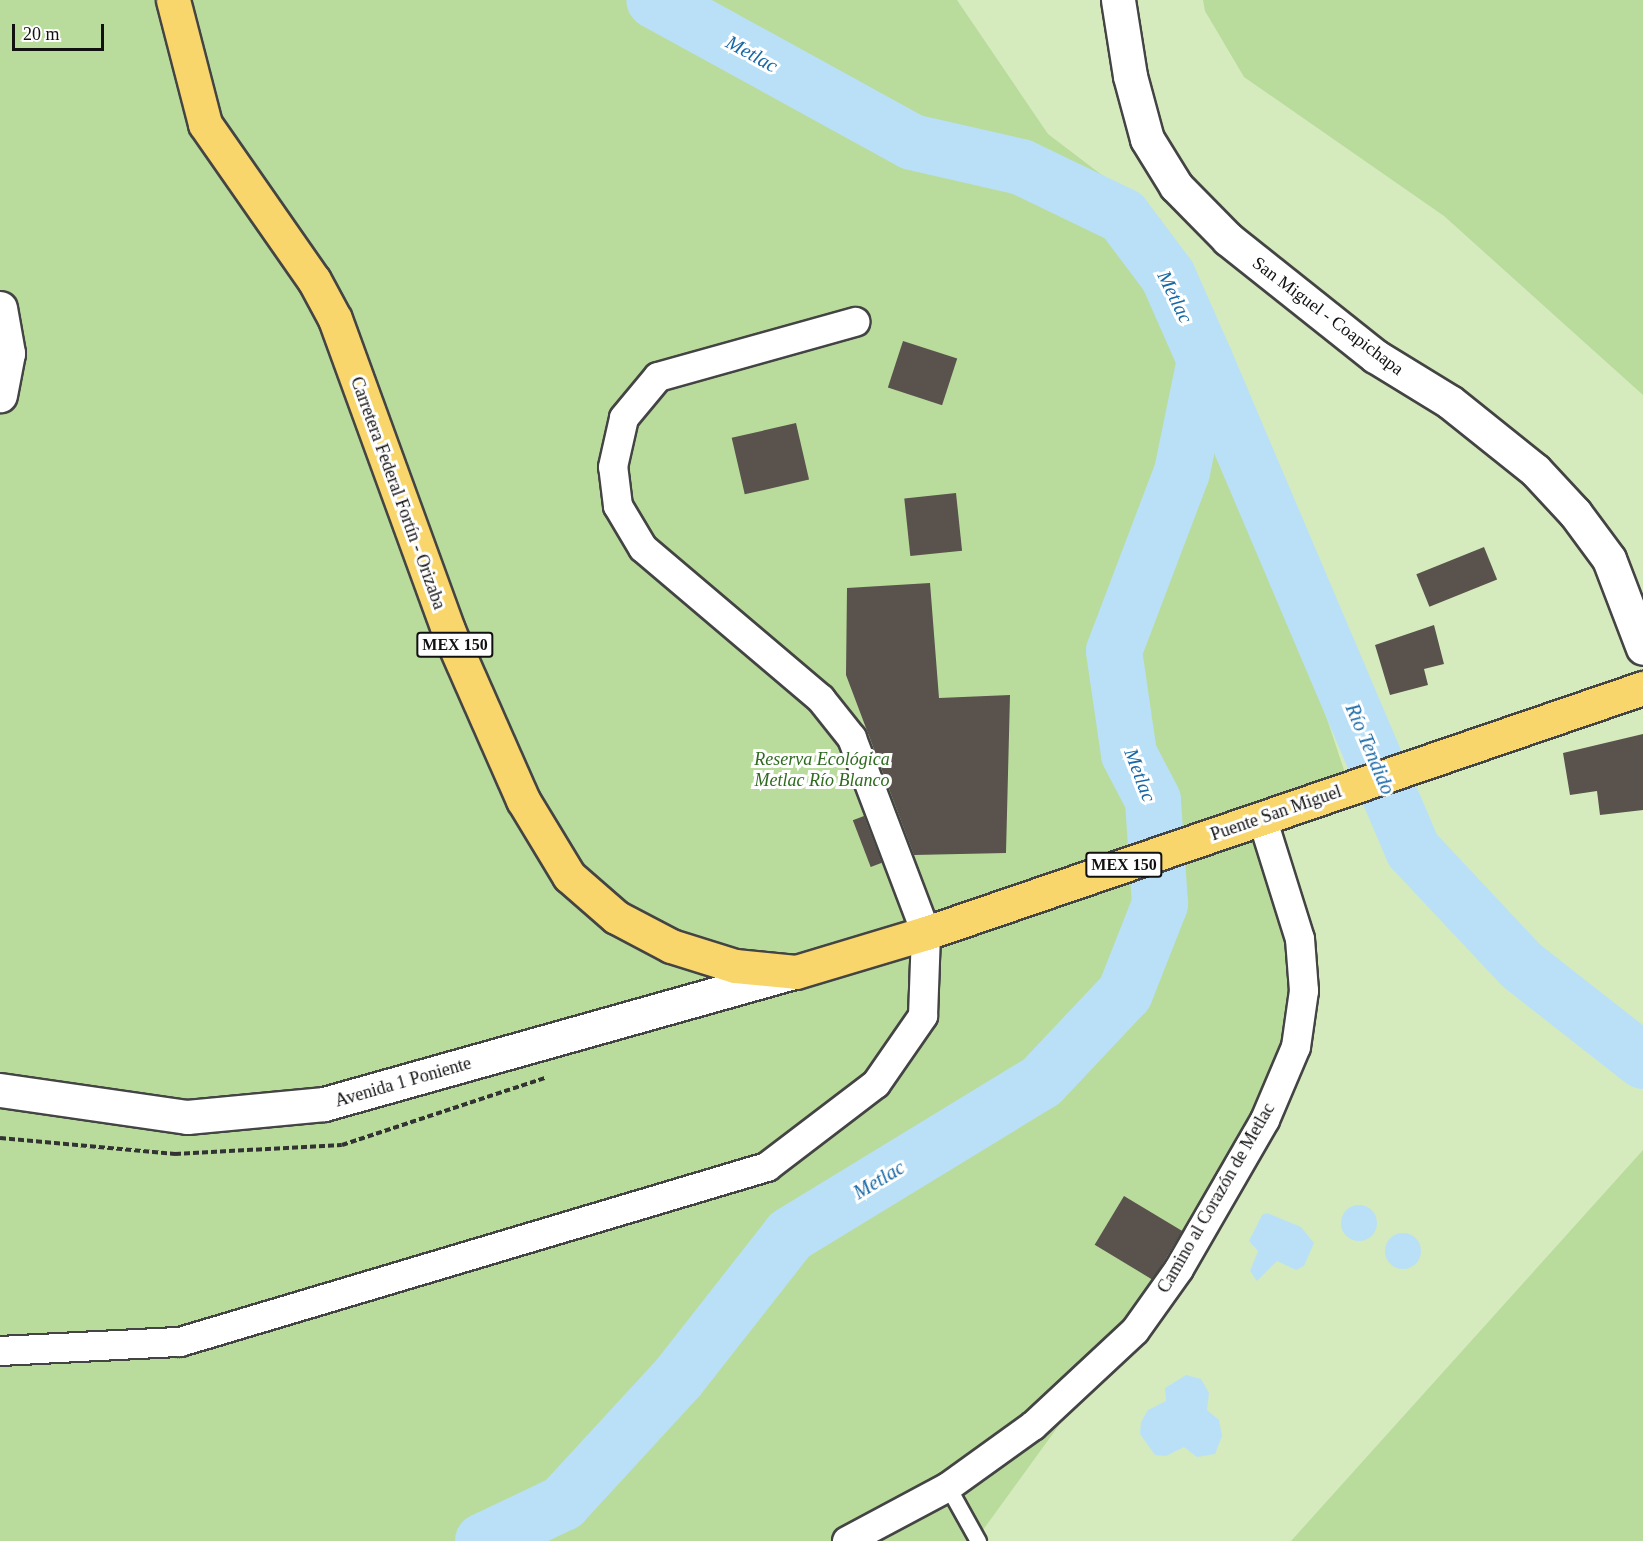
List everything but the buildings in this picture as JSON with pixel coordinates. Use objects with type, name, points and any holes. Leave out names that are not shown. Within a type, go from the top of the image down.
[{"type":"main road","name":"Carretera Federal Fortín - Orizaba","points":[[173,0],[205,124],[314,280],[335,319],[448,630],[523,800],[569,876],[616,916],[671,946],[735,966],[796,972],[926,933],[986,912]]},
{"type":"main road","name":"Puente San Miguel","points":[[986,912],[1643,688]]},
{"type":"street","name":"San Miguel - Coapichapa","points":[[1118,0],[1130,76],[1147,139],[1176,186],[1228,240],[1365,349],[1450,402],[1535,470],[1575,513],[1609,559],[1643,648]]},
{"type":"street","points":[[0,308],[8,353],[0,395]]},
{"type":"street","points":[[0,1351],[180,1342],[767,1167],[876,1084],[923,1016],[926,933],[852,738],[821,699],[643,548],[618,506],[613,467],[624,418],[658,377],[855,322]]},
{"type":"street","name":"Camino al Corazón de Metlac","points":[[847,1541],[948,1487],[1033,1426],[1135,1331],[1179,1269],[1264,1120],[1296,1047],[1304,991],[1300,939],[1262,818]]},
{"type":"street","name":"Avenida 1 Poniente","points":[[0,1090],[187,1117],[324,1104],[796,972]]},
{"type":"lane","points":[[948,1487],[978,1541]]},
{"type":"green space","name":"Reserva Ecológica Metlac Río Blanco","points":[[0,0],[1643,0],[1643,1541],[0,1541]]},
{"type":"green space","name":"Reserva Ecológica Metlac Río Blanco","points":[[0,0],[957,0],[1048,134],[1161,220],[1350,788],[1263,818],[1282,871],[1296,1047],[1202,1228],[975,1541],[0,1541]]},
{"type":"green space","points":[[1203,0],[1643,0],[1643,395],[1444,216],[1244,77],[1205,11]]},
{"type":"green space","points":[[1643,1150],[1643,1541],[1291,1541]]},
{"type":"water","points":[[1359,1205],[1372,1210],[1377,1223],[1372,1236],[1359,1241],[1346,1236],[1341,1223],[1346,1210]]},
{"type":"water","points":[[1267,1213],[1301,1227],[1314,1243],[1304,1266],[1296,1270],[1277,1261],[1257,1281],[1250,1271],[1258,1251],[1249,1241],[1262,1215]]},
{"type":"water","points":[[1403,1233],[1416,1238],[1421,1251],[1416,1264],[1403,1269],[1390,1264],[1385,1251],[1390,1238]]},
{"type":"water","points":[[1186,1375],[1201,1379],[1209,1393],[1207,1410],[1219,1420],[1222,1436],[1215,1454],[1197,1457],[1184,1447],[1166,1456],[1155,1455],[1140,1434],[1141,1422],[1148,1410],[1166,1401],[1165,1388]]},
{"type":"waterway","name":"Metlac","points":[[483,1541],[563,1503],[678,1378],[790,1235],[1042,1081],[1125,993],[1160,904],[1153,800],[1129,754],[1114,651],[1182,472],[1205,360],[1168,276],[1123,216],[1021,167],[912,142],[654,0]]},
{"type":"waterway","name":"Río Tendido","points":[[1205,360],[1413,850],[1522,966],[1643,1061]]}]
